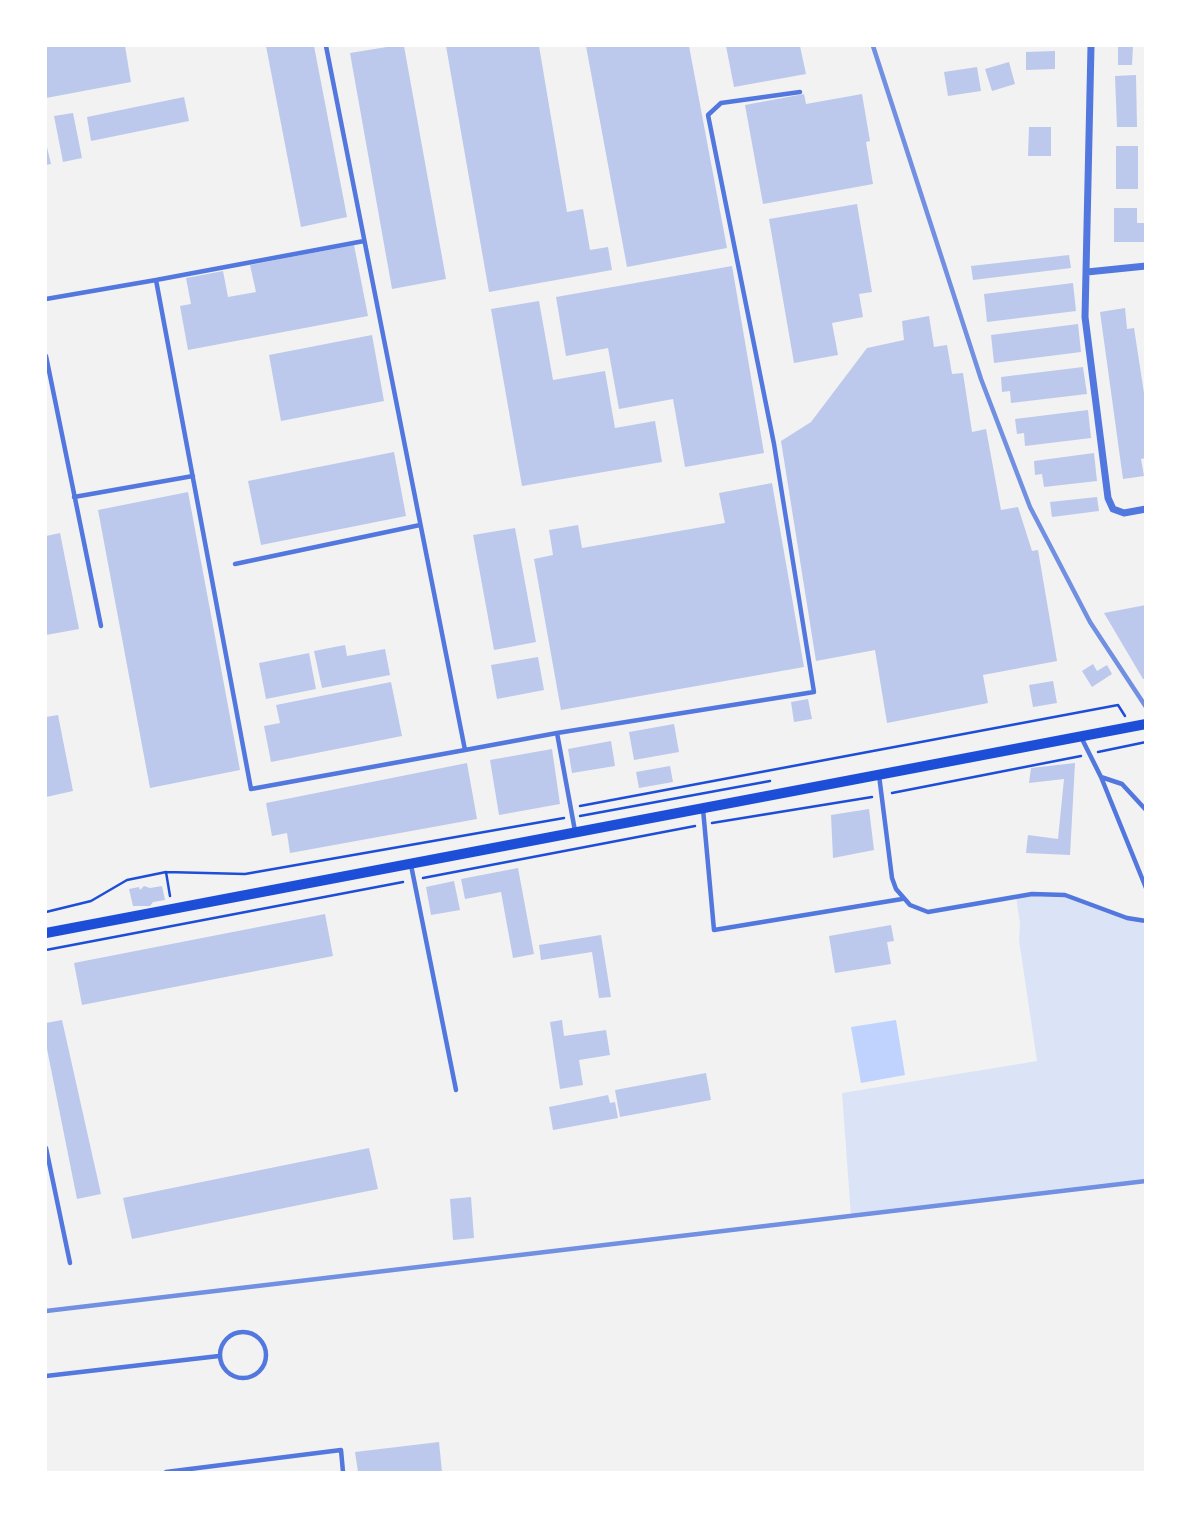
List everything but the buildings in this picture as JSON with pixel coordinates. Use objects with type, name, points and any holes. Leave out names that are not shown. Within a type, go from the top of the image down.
[{"type":"main road","points":[[46,933],[1146,724]]},
{"type":"street","points":[[1091,46],[1086,317],[1108,498],[1113,509],[1124,513],[1146,509]]},
{"type":"street","points":[[1087,272],[1146,266]]},
{"type":"lane","points":[[326,46],[465,750]]},
{"type":"lane","points":[[156,280],[251,789],[557,733],[814,692],[774,444],[708,115],[721,103],[800,92]]},
{"type":"lane","points":[[46,299],[364,241]]},
{"type":"lane","points":[[46,356],[101,626]]},
{"type":"lane","points":[[74,497],[193,476]]},
{"type":"lane","points":[[235,564],[420,525]]},
{"type":"lane","points":[[557,733],[575,832]]},
{"type":"lane","points":[[1081,737],[1101,777],[1146,888]]},
{"type":"lane","points":[[878,774],[892,878],[903,899],[919,910],[928,912],[1032,894],[1065,895],[1127,918],[1146,921]]},
{"type":"lane","points":[[1101,777],[1122,785],[1146,810]]},
{"type":"lane","points":[[703,808],[714,930],[903,899]]},
{"type":"lane","points":[[411,864],[456,1090]]},
{"type":"lane","points":[[46,1148],[70,1263]]},
{"type":"lane","points":[[242,1332],[258,1338],[266,1355],[260,1371],[244,1379],[227,1373],[221,1366],[219,1356],[225,1340],[242,1332]]},
{"type":"lane","points":[[46,1376],[219,1356]]},
{"type":"lane","points":[[166,1472],[341,1450],[343,1472]]},
{"type":"path","points":[[570,808],[1118,705],[1124,716]]},
{"type":"path","points":[[1108,750],[1145,741]]},
{"type":"path","points":[[902,791],[1075,758]]},
{"type":"path","points":[[721,822],[867,798]]},
{"type":"path","points":[[46,912],[90,901],[127,880],[166,872],[245,874],[572,817]]},
{"type":"path","points":[[433,876],[695,826]]},
{"type":"path","points":[[166,872],[172,909]]},
{"type":"path","points":[[46,950],[401,883]]},
{"type":"path","points":[[163,892],[169,891]]},
{"type":"shaded area","points":[[1032,894],[1065,895],[1142,921],[1146,929],[1145,1181],[851,1216],[842,1093],[1037,1061],[1019,940],[1020,924],[1016,897]]},
{"type":"water","points":[[896,1020],[905,1075],[861,1083],[851,1027]]},
{"type":"railway","points":[[873,46],[981,379],[1030,507],[1090,622],[1146,707]]},
{"type":"railway","points":[[46,1311],[1146,1181]]}]
